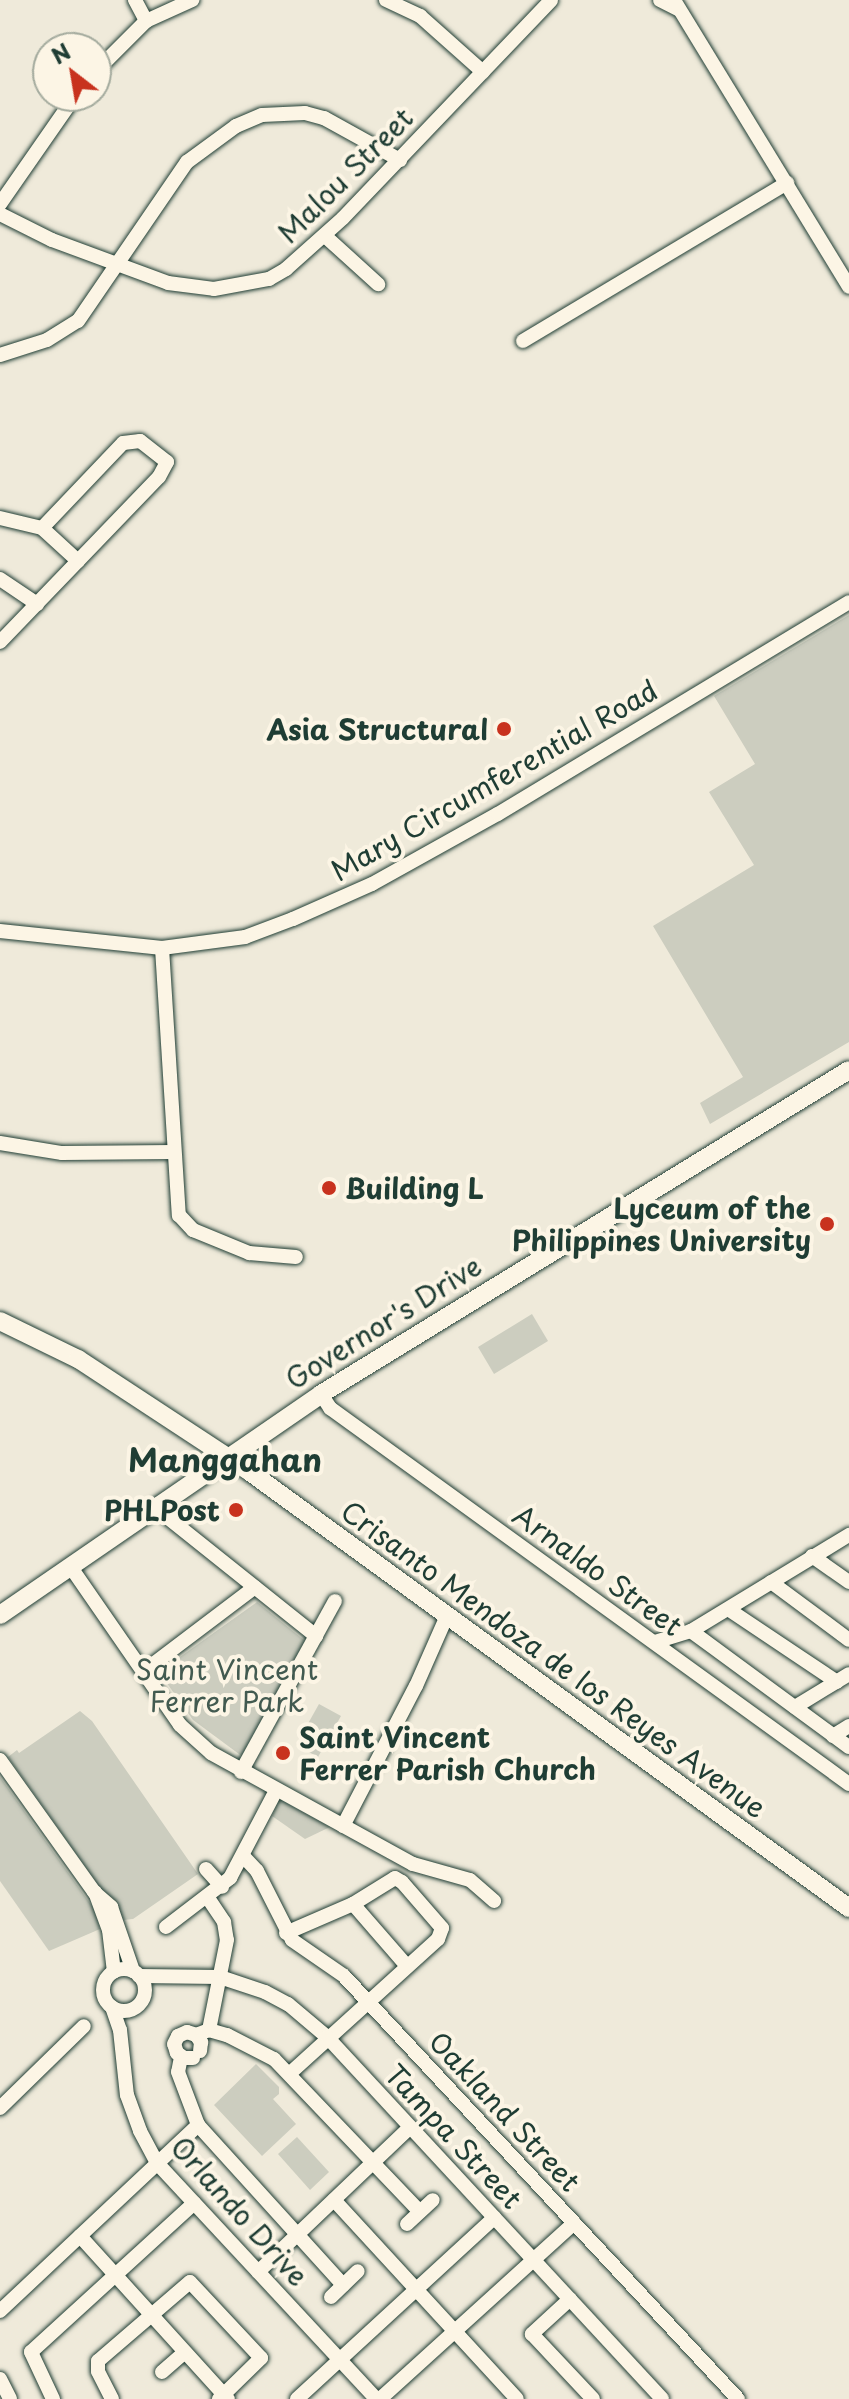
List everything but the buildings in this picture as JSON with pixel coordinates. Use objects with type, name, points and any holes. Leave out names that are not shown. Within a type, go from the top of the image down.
[{"type":"main road","name":"Governor's Drive","points":[[0,1615],[226,1456],[321,1394],[849,1070]]},
{"type":"main road","name":"Crisanto Mendoza de los Reyes Avenue","points":[[0,1321],[78,1359],[226,1456],[849,1908]]},
{"type":"street","points":[[135,0],[146,21]]},
{"type":"street","points":[[112,55],[146,21],[192,0]]},
{"type":"street","points":[[386,0],[420,16],[483,72]]},
{"type":"street","name":"Malou Street","points":[[0,214],[116,266],[168,283],[214,289],[247,286],[286,269],[325,236],[551,0]]},
{"type":"street","points":[[660,0],[676,5],[699,37],[849,287]]},
{"type":"street","points":[[0,204],[64,112]]},
{"type":"street","points":[[0,355],[66,331],[78,321],[187,162],[236,126],[262,115],[284,112],[324,118],[400,160]]},
{"type":"street","points":[[523,341],[787,183]]},
{"type":"street","points":[[325,236],[378,284]]},
{"type":"street","points":[[0,642],[159,477],[167,462],[140,441],[123,443],[42,528]]},
{"type":"street","points":[[0,518],[42,528],[78,561]]},
{"type":"street","points":[[0,579],[17,587],[37,604]]},
{"type":"street","name":"Mary Circumferential Road","points":[[0,931],[162,948],[245,937],[293,919],[372,884],[498,814],[849,602]]},
{"type":"street","points":[[162,948],[179,1215],[184,1224],[208,1238],[255,1254],[296,1257]]},
{"type":"street","points":[[0,1143],[62,1153],[173,1152]]},
{"type":"street","name":"Arnaldo Street","points":[[321,1394],[330,1408],[849,1784]]},
{"type":"street","points":[[158,1504],[167,1517],[316,1636]]},
{"type":"street","points":[[655,1642],[691,1631],[849,1535]]},
{"type":"street","points":[[812,1556],[849,1582]]},
{"type":"street","points":[[70,1566],[180,1725],[211,1753],[413,1864],[470,1880],[494,1901]]},
{"type":"street","points":[[771,1582],[849,1640]]},
{"type":"street","points":[[144,1671],[255,1587]]},
{"type":"street","points":[[241,1772],[335,1601]]},
{"type":"street","points":[[728,1609],[843,1678],[795,1707]]},
{"type":"street","points":[[343,1826],[416,1686],[446,1618]]},
{"type":"street","points":[[691,1631],[849,1747]]},
{"type":"street","points":[[833,1736],[849,1726]]},
{"type":"street","points":[[0,1760],[94,1892],[111,1907],[139,1979],[142,2001],[120,2009],[103,1989],[114,1972],[109,1930],[94,1892]]},
{"type":"street","points":[[166,1927],[222,1887],[244,1857],[273,1796]]},
{"type":"street","name":"Oakland Street","points":[[244,1857],[257,1871],[286,1933],[344,1976],[738,2399]]},
{"type":"street","points":[[206,1869],[222,1887]]},
{"type":"street","points":[[286,1933],[353,1904],[390,1880],[399,1879],[441,1923],[438,1939],[290,2073]]},
{"type":"street","points":[[208,1898],[227,1931],[220,1977],[201,2042],[178,2072],[198,2125],[343,2285]]},
{"type":"street","points":[[353,1904],[406,1965]]},
{"type":"street","points":[[114,1972],[139,1979]]},
{"type":"street","name":"Tampa Street","points":[[139,1979],[220,1977],[265,1992],[288,2004],[327,2037],[662,2399]]},
{"type":"street","name":"Orlando Drive","points":[[120,2009],[127,2095],[140,2131],[157,2163],[378,2399]]},
{"type":"street","points":[[0,2108],[84,2026]]},
{"type":"street","points":[[191,2056],[174,2048],[176,2039],[187,2032],[202,2032],[260,2049],[290,2073],[420,2212]]},
{"type":"street","points":[[0,2311],[198,2125]]},
{"type":"street","points":[[258,2272],[410,2127]]},
{"type":"street","points":[[334,2200],[517,2399]]},
{"type":"street","points":[[407,2224],[433,2200]]},
{"type":"street","points":[[53,2399],[31,2352],[194,2203]]},
{"type":"street","points":[[297,2399],[494,2218]]},
{"type":"street","points":[[378,2399],[574,2223]]},
{"type":"street","points":[[80,2236],[151,2314],[185,2352],[224,2398],[260,2362],[260,2354],[190,2282],[151,2314],[98,2361],[98,2371],[112,2399]]},
{"type":"street","points":[[331,2297],[358,2271]]},
{"type":"street","points":[[570,2299],[532,2334],[593,2399]]},
{"type":"street","points":[[162,2372],[185,2352]]},
{"type":"street","points":[[0,2379],[10,2399]]},
{"type":"green space","points":[[849,615],[849,1042],[710,1124],[700,1103],[743,1077],[653,926],[754,865],[709,792],[755,764],[714,696]]},
{"type":"green space","points":[[532,1314],[548,1341],[494,1374],[478,1347]]},
{"type":"green space","name":"Saint Vincent Ferrer Park","points":[[257,1602],[305,1641],[243,1757],[193,1720],[159,1672]]},
{"type":"green space","points":[[319,1704],[341,1716],[318,1757],[296,1745]]},
{"type":"green space","points":[[80,1711],[92,1721],[198,1874],[133,1919],[123,1920],[8,1757],[17,1750],[19,1753]]},
{"type":"green space","points":[[0,1777],[94,1909],[100,1929],[49,1951],[0,1881]]},
{"type":"green space","points":[[279,1799],[330,1827],[305,1839],[272,1816]]},
{"type":"green space","points":[[256,2064],[279,2087],[279,2094],[273,2099],[296,2124],[262,2156],[214,2105]]},
{"type":"green space","points":[[297,2137],[329,2172],[310,2190],[278,2154]]},
{"type":"place","name":"Asia Structural","points":[[504,729]]},
{"type":"place","name":"Building L","points":[[329,1188]]},
{"type":"place","name":"Lyceum of the Philippines University","points":[[827,1224]]},
{"type":"place","name":"PHLPost","points":[[236,1510]]},
{"type":"place","name":"Saint Vincent Ferrer Parish Church","points":[[283,1753]]},
{"type":"district","name":"Manggahan","points":[[225,1459]]}]
